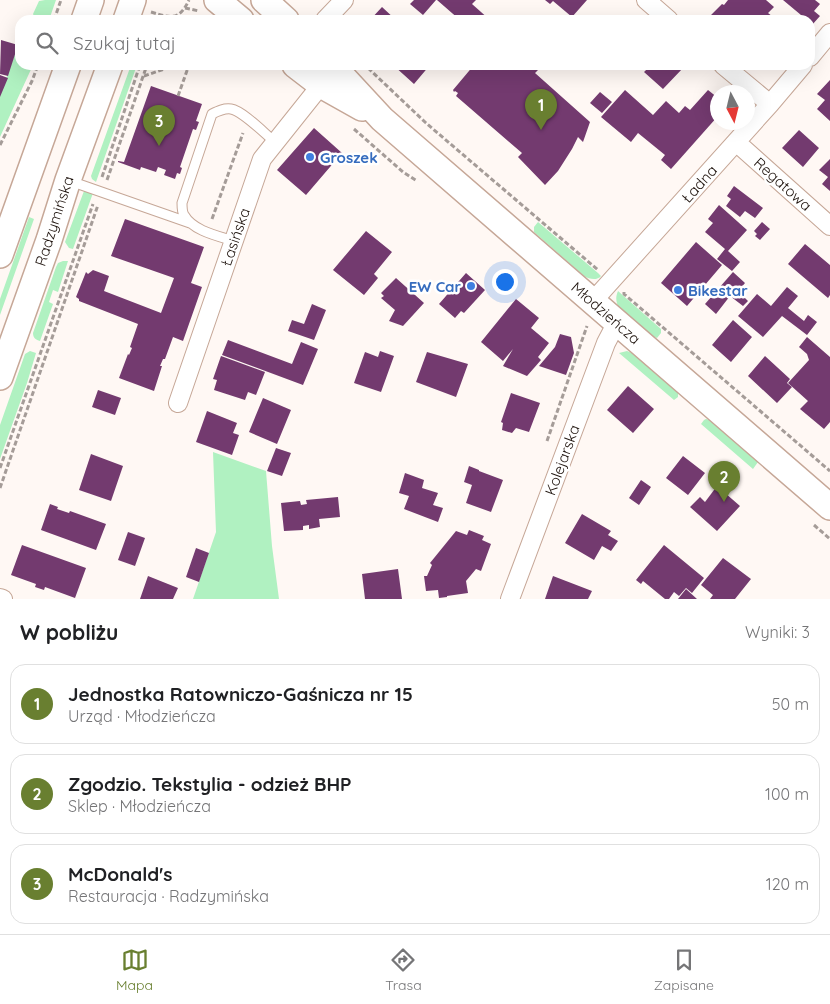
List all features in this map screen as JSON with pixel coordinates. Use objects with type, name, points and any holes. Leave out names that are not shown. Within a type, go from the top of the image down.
[{"type":"main road","points":[[86,15],[91,0]]},
{"type":"main road","points":[[217,0],[235,15]]},
{"type":"main road","points":[[264,0],[280,15]]},
{"type":"main road","points":[[132,15],[142,6]]},
{"type":"main road","points":[[0,255],[66,70]]},
{"type":"main road","name":"Radzymińska","points":[[0,377],[108,70]]},
{"type":"main road","name":"Młodzieńcza","points":[[311,70],[327,75],[382,119],[587,310],[618,322],[830,507]]},
{"type":"street","points":[[330,15],[344,0]]},
{"type":"street","points":[[646,0],[663,15]]},
{"type":"street","points":[[815,51],[830,33]]},
{"type":"street","points":[[729,70],[770,104]]},
{"type":"street","name":"Ładna","points":[[587,310],[799,70]]},
{"type":"street","name":"Łasińska","points":[[178,404],[262,159],[327,75]]},
{"type":"street","name":"Regatowa","points":[[736,142],[830,226]]},
{"type":"street","name":"Kolejarska","points":[[510,599],[606,343],[618,322]]},
{"type":"lane","points":[[193,225],[184,215],[182,203],[212,114],[230,109],[240,112],[275,142]]},
{"type":"lane","points":[[68,180],[193,225],[206,233],[234,241]]},
{"type":"path","points":[[56,15],[62,0]]},
{"type":"path","points":[[177,15],[185,9],[189,0]]},
{"type":"path","points":[[142,6],[163,15]]},
{"type":"path","points":[[0,145],[36,70]]},
{"type":"path","points":[[0,488],[100,191],[138,70]]},
{"type":"path","points":[[0,468],[145,70]]},
{"type":"path","points":[[143,76],[161,70]]},
{"type":"path","points":[[178,96],[187,70]]},
{"type":"path","points":[[370,70],[426,123],[603,274]]},
{"type":"path","points":[[351,127],[403,172],[418,182]]},
{"type":"path","points":[[212,220],[244,130]]},
{"type":"path","points":[[626,286],[624,294],[830,471]]},
{"type":"path","points":[[587,310],[594,331]]},
{"type":"green space","points":[[56,0],[51,15],[34,15],[39,1]]},
{"type":"green space","points":[[15,53],[15,70],[31,70],[0,137],[0,96]]},
{"type":"green space","points":[[129,70],[135,70],[96,182],[91,176]]},
{"type":"green space","points":[[84,191],[93,193],[73,249],[69,248],[65,242]]},
{"type":"green space","points":[[29,217],[34,219],[0,315],[0,299]]},
{"type":"green space","points":[[538,222],[601,276],[593,279],[584,276],[534,232],[534,227]]},
{"type":"green space","points":[[68,261],[58,292],[53,290],[49,302],[53,304],[39,341],[34,337],[33,333],[56,267],[58,263]]},
{"type":"green space","points":[[618,291],[661,329],[661,333],[657,338],[620,310],[616,300]]},
{"type":"green space","points":[[30,351],[36,353],[0,459],[0,425],[25,354]]},
{"type":"green space","points":[[627,351],[632,353],[678,393],[678,397],[674,400],[619,353]]},
{"type":"green space","points":[[706,419],[710,420],[758,462],[753,469],[701,424]]},
{"type":"green space","points":[[213,452],[266,471],[272,546],[279,599],[193,599],[216,532]]},
{"type":"building","points":[[414,0],[436,0],[423,15],[410,4]]},
{"type":"building","points":[[437,0],[476,0],[472,4],[484,15],[454,15]]},
{"type":"building","points":[[545,0],[587,0],[574,15],[570,15],[553,1],[550,4]]},
{"type":"building","points":[[728,0],[766,0],[774,7],[768,13],[771,15],[711,15],[722,4],[724,5]]},
{"type":"building","points":[[783,0],[815,0],[820,4],[814,11],[820,16],[815,22],[815,15],[801,15]]},
{"type":"building","points":[[382,7],[391,15],[375,15]]},
{"type":"building","points":[[1,40],[15,44],[15,54],[8,76],[0,74]]},
{"type":"building","points":[[399,70],[426,70],[414,84]]},
{"type":"building","points":[[470,70],[538,70],[535,73],[590,122],[583,142],[578,137],[558,171],[545,185],[518,157],[522,153],[456,96],[458,93],[453,90]]},
{"type":"building","points":[[646,70],[681,70],[663,89],[644,72]]},
{"type":"building","points":[[0,75],[8,78],[0,97]]},
{"type":"building","points":[[830,80],[830,121],[817,109],[825,100],[817,94]]},
{"type":"building","points":[[151,86],[202,104],[196,121],[199,122],[196,130],[193,129],[180,167],[182,168],[180,174],[177,173],[175,179],[164,175],[166,170],[158,167],[156,172],[141,167],[140,170],[118,162],[124,162]]},
{"type":"building","points":[[625,90],[653,115],[666,101],[679,113],[685,106],[690,110],[708,90],[710,92],[710,125],[671,169],[661,160],[665,155],[638,133],[631,142],[601,117]]},
{"type":"building","points":[[600,92],[612,102],[602,113],[590,103]]},
{"type":"building","points":[[314,128],[342,153],[306,195],[277,170]]},
{"type":"building","points":[[799,130],[819,148],[803,167],[782,148]]},
{"type":"building","points":[[830,159],[830,191],[822,184],[828,177],[819,170]]},
{"type":"building","points":[[734,186],[763,208],[755,218],[745,211],[740,217],[726,206],[731,199],[727,196]]},
{"type":"building","points":[[719,205],[747,230],[728,251],[740,262],[732,271],[717,259],[725,249],[705,232],[713,223],[708,219]]},
{"type":"building","points":[[125,219],[204,247],[191,283],[202,287],[183,341],[173,337],[165,359],[163,359],[160,366],[162,366],[154,391],[119,378],[132,348],[130,347],[138,324],[79,301],[76,297],[86,272],[88,274],[93,270],[109,276],[104,291],[161,313],[174,278],[111,256]]},
{"type":"building","points":[[762,222],[770,229],[760,240],[755,236],[757,234],[754,231]]},
{"type":"building","points":[[366,231],[392,252],[374,274],[378,278],[364,295],[333,270]]},
{"type":"building","points":[[696,242],[722,265],[687,306],[661,283]]},
{"type":"building","points":[[805,244],[830,265],[830,295],[828,298],[788,264]]},
{"type":"building","points":[[733,272],[745,283],[740,289],[746,293],[743,296],[748,301],[743,306],[730,296],[716,314],[705,304]]},
{"type":"building","points":[[466,273],[485,290],[464,313],[461,311],[455,318],[439,304]]},
{"type":"building","points":[[396,278],[424,303],[403,326],[389,321],[395,310],[381,298],[384,296],[381,293]]},
{"type":"building","points":[[787,287],[798,296],[788,308],[804,321],[808,315],[817,322],[807,335],[782,316],[763,337],[738,316],[757,294],[771,306]]},
{"type":"building","points":[[516,299],[539,318],[531,328],[549,343],[538,357],[541,360],[527,376],[503,366],[513,349],[503,361],[481,342]]},
{"type":"building","points":[[312,304],[326,310],[314,340],[288,331],[292,320],[304,324]]},
{"type":"building","points":[[733,320],[752,337],[731,362],[712,345]]},
{"type":"building","points":[[560,334],[571,337],[574,353],[566,375],[539,366],[555,347]]},
{"type":"building","points":[[807,337],[830,357],[830,422],[824,429],[800,409],[808,401],[788,383],[809,360],[807,354],[799,347]]},
{"type":"building","points":[[228,340],[292,364],[301,342],[318,349],[303,385],[222,355]]},
{"type":"building","points":[[380,351],[394,356],[381,392],[354,383],[365,352],[378,357]]},
{"type":"building","points":[[427,352],[468,364],[456,397],[416,382]]},
{"type":"building","points":[[221,356],[265,372],[256,395],[248,392],[245,400],[214,390],[217,380],[213,379]]},
{"type":"building","points":[[765,356],[790,379],[787,383],[792,387],[777,403],[748,376]]},
{"type":"building","points":[[628,386],[654,409],[633,433],[607,410]]},
{"type":"building","points":[[98,390],[121,398],[115,415],[92,407]]},
{"type":"building","points":[[511,393],[540,403],[529,432],[516,428],[512,433],[502,430],[503,423],[501,422]]},
{"type":"building","points":[[263,398],[291,410],[277,444],[249,432]]},
{"type":"building","points":[[207,411],[237,423],[233,433],[239,435],[232,455],[196,442]]},
{"type":"building","points":[[276,448],[291,453],[282,476],[267,471]]},
{"type":"building","points":[[91,454],[123,466],[111,501],[79,490]]},
{"type":"building","points":[[683,456],[705,473],[688,495],[666,478]]},
{"type":"building","points":[[469,466],[503,480],[491,512],[466,503],[472,485],[464,482]]},
{"type":"building","points":[[405,473],[424,480],[422,488],[438,493],[433,505],[443,508],[438,522],[404,509],[409,496],[399,493]]},
{"type":"building","points":[[641,480],[651,487],[639,505],[629,498]]},
{"type":"building","points":[[717,486],[740,506],[717,531],[690,507],[700,497],[705,502]]},
{"type":"building","points":[[338,497],[340,517],[319,519],[320,527],[309,529],[309,525],[303,526],[303,530],[284,531],[281,503],[300,501],[301,505],[307,504],[306,500]]},
{"type":"building","points":[[50,504],[58,507],[57,509],[69,513],[70,511],[106,524],[96,550],[41,530]]},
{"type":"building","points":[[582,514],[611,531],[608,535],[618,541],[611,551],[602,546],[594,560],[565,543]]},
{"type":"building","points":[[469,530],[484,536],[482,540],[491,544],[481,571],[476,569],[466,581],[468,593],[439,598],[438,590],[426,591],[424,576],[427,576],[432,565],[430,563],[456,531],[467,535]]},
{"type":"building","points":[[128,532],[145,538],[135,566],[118,560]]},
{"type":"building","points":[[22,545],[86,568],[75,598],[45,587],[44,590],[35,587],[36,584],[11,575]]},
{"type":"building","points":[[664,545],[704,578],[692,593],[686,588],[679,596],[674,592],[669,599],[665,599],[643,581],[641,584],[636,580]]},
{"type":"building","points":[[196,548],[209,553],[199,582],[186,577]]},
{"type":"building","points":[[723,558],[751,579],[735,599],[710,599],[713,595],[701,585]]},
{"type":"building","points":[[398,569],[402,599],[365,599],[362,574]]},
{"type":"building","points":[[148,576],[178,588],[173,599],[140,599]]},
{"type":"building","points":[[553,576],[592,591],[588,599],[545,599]]},
{"type":"building","points":[[686,589],[697,599],[678,599]]},
{"type":"place","name":"Jednostka Ratowniczo-Gaśnicza nr 15","points":[[541,130]]},
{"type":"place","name":"McDonald's","points":[[159,146]]},
{"type":"place","name":"Groszek","points":[[310,157]]},
{"type":"place","name":"EW Car","points":[[471,286]]},
{"type":"place","name":"Bikestar","points":[[678,290]]},
{"type":"place","name":"Zgodzio. Tekstylia - odzież BHP","points":[[724,502]]}]
